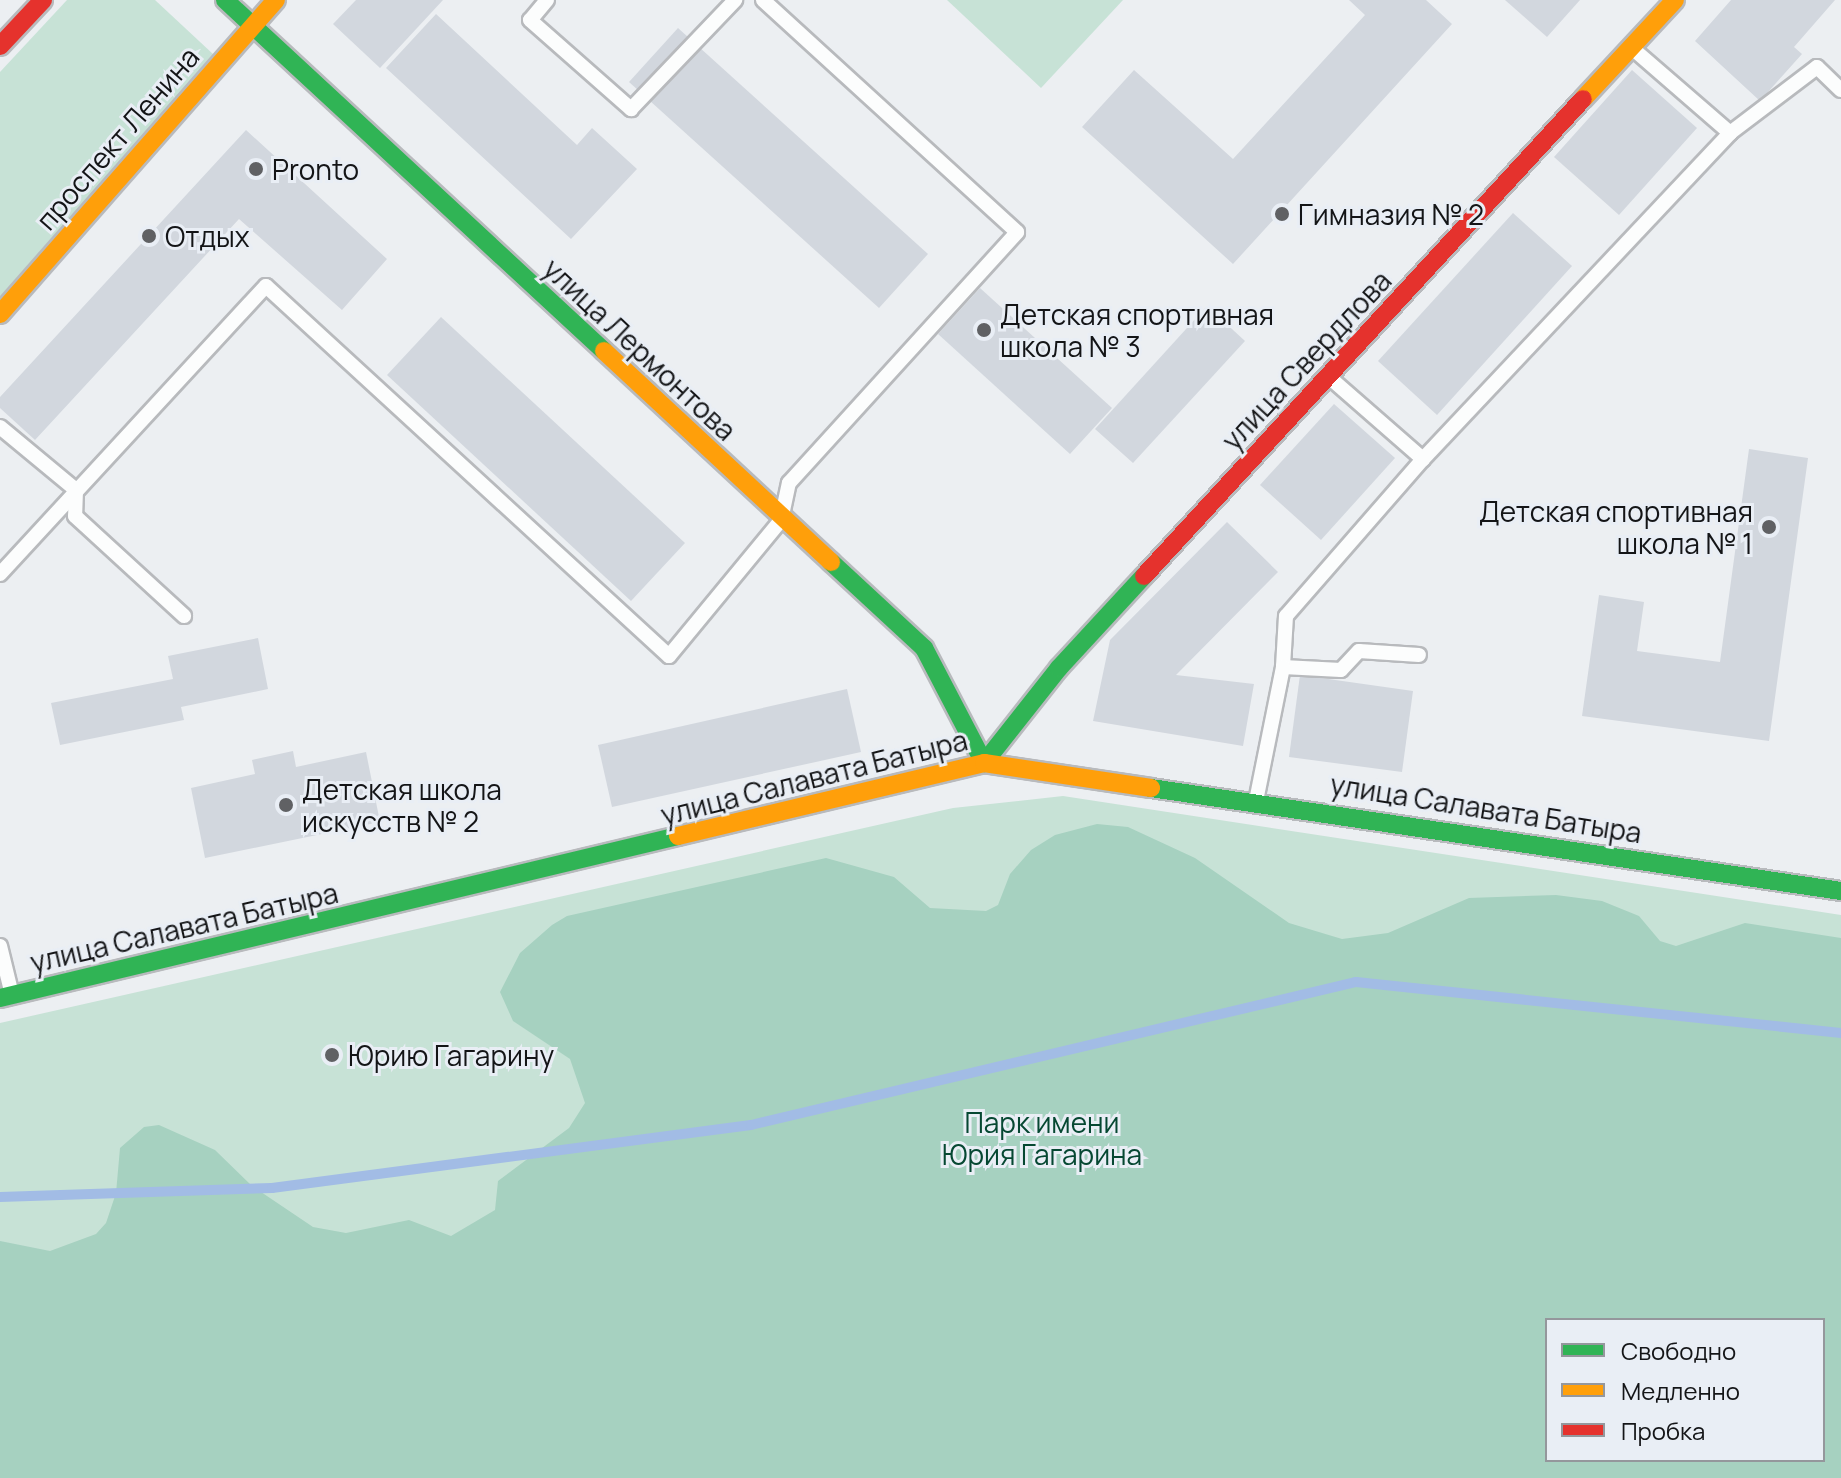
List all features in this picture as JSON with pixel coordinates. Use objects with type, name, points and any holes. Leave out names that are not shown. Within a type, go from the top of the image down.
[{"type":"street","points":[[0,46],[43,0]]},
{"type":"street","name":"улица Лермонтова","points":[[225,0],[781,520],[924,648],[984,763]]},
{"type":"street","name":"проспект Ленина","points":[[0,314],[276,0]]},
{"type":"street","name":"улица Свердлова","points":[[984,763],[1059,668],[1675,0]]},
{"type":"street","name":"улица Салавата Батыра","points":[[6,996],[984,763],[1841,891]]},
{"type":"lane","points":[[547,0],[530,20],[631,109],[735,0]]},
{"type":"lane","points":[[0,574],[266,286],[669,656],[781,520],[789,483],[1017,232],[763,0]]},
{"type":"lane","points":[[1631,48],[1730,133]]},
{"type":"lane","points":[[1255,802],[1283,667],[1286,616],[1423,459],[1730,133],[1817,67],[1841,90]]},
{"type":"lane","points":[[1328,376],[1423,459]]},
{"type":"lane","points":[[0,427],[76,490]]},
{"type":"lane","points":[[76,490],[75,516],[184,616]]},
{"type":"lane","points":[[1283,667],[1341,670],[1359,651],[1419,655]]},
{"type":"lane","points":[[0,946],[6,996]]},
{"type":"green space","points":[[67,0],[155,0],[228,68],[0,311],[0,72]]},
{"type":"green space","points":[[947,0],[1123,0],[1041,88]]},
{"type":"green space","name":"Парк имени Юрия Гагарина","points":[[1063,796],[1841,915],[1841,1478],[0,1478],[0,1023],[953,808]]},
{"type":"green space","name":"Парк имени Юрия Гагарина","points":[[1097,824],[1128,827],[1195,858],[1289,923],[1342,939],[1388,933],[1469,898],[1556,895],[1602,901],[1639,916],[1660,941],[1676,946],[1745,923],[1841,938],[1841,1478],[0,1478],[0,1241],[50,1251],[96,1234],[106,1223],[116,1193],[120,1148],[144,1127],[159,1125],[215,1150],[252,1186],[313,1227],[346,1233],[409,1220],[451,1236],[495,1210],[498,1181],[569,1128],[585,1103],[570,1059],[513,1021],[500,992],[520,953],[552,925],[567,916],[826,858],[894,877],[930,908],[986,911],[998,905],[1010,874],[1031,850],[1055,835]]},
{"type":"building","points":[[356,0],[443,0],[380,68],[333,24]]},
{"type":"building","points":[[1349,0],[1426,0],[1452,24],[1233,264],[1082,127],[1134,70],[1233,159],[1365,15]]},
{"type":"building","points":[[1505,0],[1580,0],[1547,37]]},
{"type":"building","points":[[1731,0],[1835,0],[1794,47],[1802,54],[1760,101],[1695,41]]},
{"type":"building","points":[[436,14],[577,145],[592,128],[637,169],[571,239],[386,68]]},
{"type":"building","points":[[678,28],[928,254],[879,308],[629,82]]},
{"type":"building","points":[[1632,70],[1697,128],[1619,215],[1554,157]]},
{"type":"building","points":[[246,130],[387,259],[342,310],[239,219],[35,440],[0,408],[0,397]]},
{"type":"building","points":[[1513,213],[1572,266],[1437,415],[1378,361]]},
{"type":"building","points":[[980,288],[1112,408],[1070,454],[938,334]]},
{"type":"building","points":[[1207,306],[1245,341],[1133,463],[1095,429]]},
{"type":"building","points":[[441,317],[685,543],[631,601],[387,375]]},
{"type":"building","points":[[1334,404],[1395,458],[1321,540],[1260,485]]},
{"type":"building","name":"Детская спортивная школа № 1","points":[[1749,449],[1808,458],[1769,741],[1582,716],[1599,595],[1644,602],[1637,651],[1720,662]]},
{"type":"building","points":[[1227,522],[1278,572],[1176,675],[1254,684],[1243,746],[1093,721],[1110,640]]},
{"type":"building","points":[[258,638],[268,689],[181,707],[184,720],[60,745],[51,703],[173,679],[168,656]]},
{"type":"building","points":[[1300,675],[1413,691],[1402,772],[1289,757]]},
{"type":"building","points":[[847,689],[861,752],[612,807],[598,745]]},
{"type":"building","name":"Детская школа искусств № 2","points":[[293,751],[296,767],[366,752],[380,822],[205,858],[191,788],[255,774],[252,760]]},
{"type":"waterway","points":[[0,1197],[272,1188],[751,1125],[1356,982],[1841,1033]]},
{"type":"traffic: fast","points":[[225,0],[604,351]]},
{"type":"traffic: fast","points":[[831,562],[924,648],[984,763],[1059,668],[1144,576]]},
{"type":"traffic: fast","points":[[1151,788],[1841,891]]},
{"type":"traffic: fast","points":[[0,998],[678,836]]},
{"type":"traffic: slow","points":[[0,314],[276,0]]},
{"type":"traffic: slow","points":[[1583,99],[1675,0]]},
{"type":"traffic: slow","points":[[604,351],[831,562]]},
{"type":"traffic: slow","points":[[678,836],[984,763],[1151,788]]},
{"type":"traffic: jam","points":[[0,46],[43,0]]},
{"type":"traffic: jam","points":[[1144,576],[1583,99]]},
{"type":"place","name":"Pronto","points":[[256,169]]},
{"type":"place","name":"Гимназия № 2","points":[[1282,214]]},
{"type":"place","name":"Отдых","points":[[149,236]]},
{"type":"place","name":"Детская спортивная школа № 3","points":[[984,330]]},
{"type":"place","name":"Детская спортивная школа № 1","points":[[1769,527]]},
{"type":"place","name":"Детская школа искусств № 2","points":[[286,805]]},
{"type":"place","name":"Юрию Гагарину","points":[[332,1055]]}]
